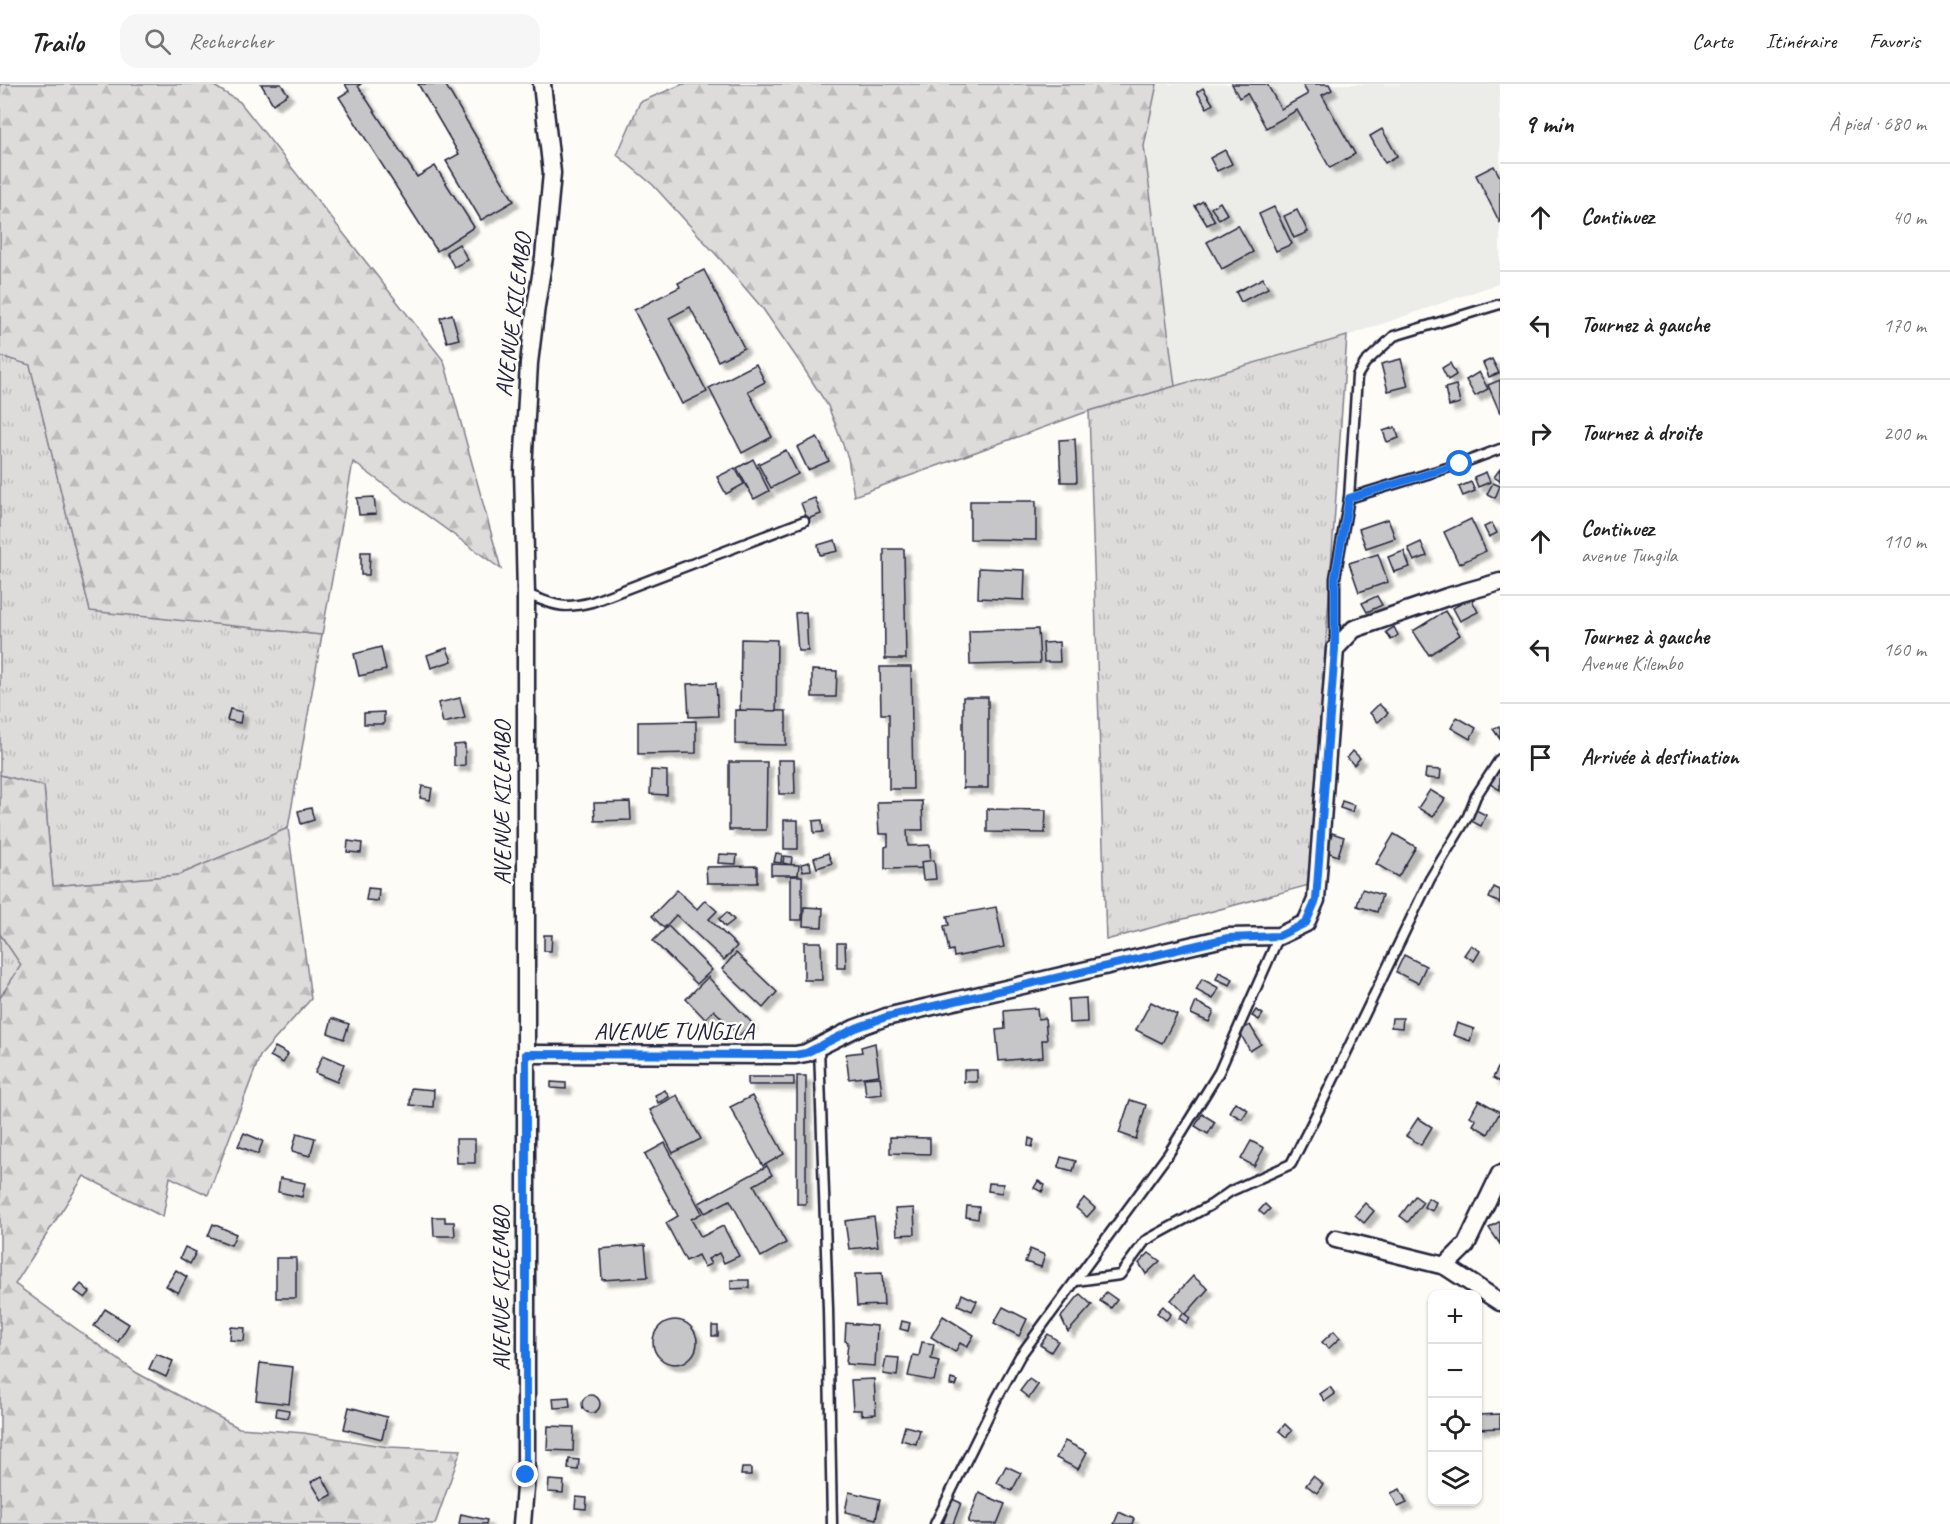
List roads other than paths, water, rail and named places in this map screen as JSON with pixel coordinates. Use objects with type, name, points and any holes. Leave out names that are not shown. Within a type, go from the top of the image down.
[{"type":"street","name":"AVENUE KILEMBO","points":[[522,1524],[526,1475],[526,594],[523,470],[529,363],[544,257],[552,173],[542,84]]},
{"type":"street","points":[[1279,936],[1306,923],[1316,900],[1335,649],[1354,629],[1447,597],[1500,582]]},
{"type":"street","name":"AVENUE TUNGILA","points":[[526,1054],[795,1055],[806,1053],[856,1028],[886,1017],[1228,938],[1279,936]]},
{"type":"street","points":[[1445,1266],[1466,1245],[1500,1174]]},
{"type":"street","points":[[1336,1239],[1445,1266],[1500,1302]]},
{"type":"lane","points":[[1335,649],[1335,578],[1349,498],[1357,376],[1365,363],[1394,336],[1500,304]]},
{"type":"lane","points":[[1349,498],[1460,464],[1500,449]]},
{"type":"lane","points":[[526,594],[555,605],[572,607],[592,602],[804,521]]},
{"type":"lane","points":[[1076,1281],[1120,1275],[1145,1241],[1232,1191],[1291,1164],[1430,879],[1468,816],[1476,796],[1500,759]]},
{"type":"lane","points":[[935,1524],[1020,1356],[1169,1153],[1219,1072],[1279,936]]},
{"type":"lane","points":[[819,1047],[829,1343],[832,1524]]}]
